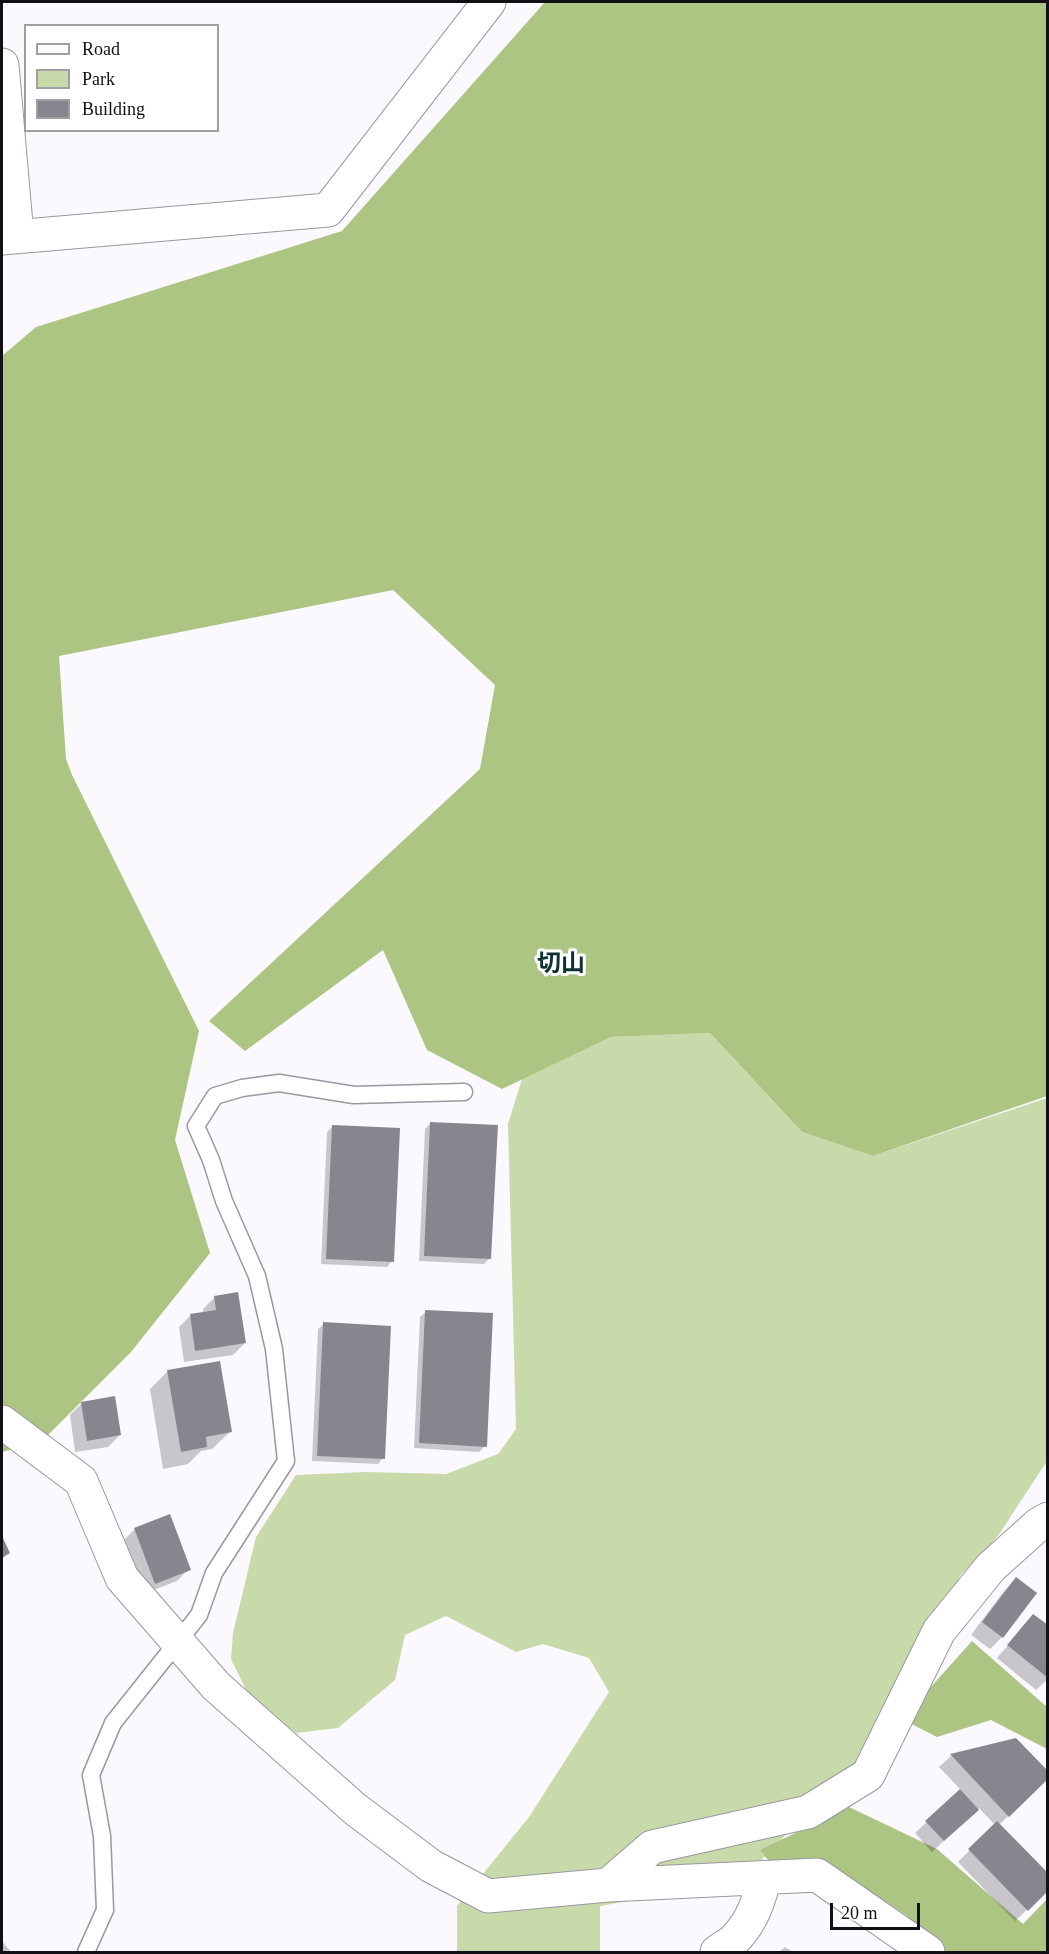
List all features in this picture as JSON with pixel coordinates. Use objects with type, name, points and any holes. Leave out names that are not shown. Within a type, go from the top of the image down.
[{"type":"street","points":[[2,65],[9,237],[328,210],[489,2]]},
{"type":"street","points":[[2,1422],[81,1481],[122,1578],[216,1686],[355,1809],[431,1866],[488,1896],[608,1884],[817,1875],[928,1953]]},
{"type":"street","points":[[608,1884],[652,1847],[808,1812],[868,1775],[939,1631],[991,1568],[1047,1519]]},
{"type":"street","points":[[717,1953],[735,1939],[752,1916],[760,1900],[764,1879]]},
{"type":"lane","points":[[86,1953],[105,1910],[102,1836],[91,1775],[113,1723],[199,1615],[214,1574],[286,1461],[274,1349],[257,1276],[224,1201],[212,1160],[196,1126],[215,1096],[243,1088],[279,1083],[354,1095],[464,1092]]},
{"type":"green space","points":[[545,2],[1047,2],[1047,1096],[873,1156],[802,1132],[710,1033],[611,1037],[502,1089],[427,1050],[383,950],[245,1051],[209,1021],[480,769],[495,685],[393,590],[59,656],[66,759],[199,1031],[175,1140],[210,1253],[131,1352],[41,1442],[2,1452],[2,356],[36,327],[342,231]]},
{"type":"green space","points":[[710,1033],[802,1132],[873,1156],[1047,1098],[1047,1461],[998,1536],[960,1576],[873,1765],[808,1812],[740,1882],[600,1906],[600,1952],[457,1952],[457,1906],[529,1817],[609,1692],[589,1658],[543,1644],[516,1652],[446,1616],[405,1635],[395,1680],[338,1728],[296,1733],[247,1692],[231,1659],[233,1633],[256,1537],[296,1475],[366,1472],[446,1474],[498,1454],[516,1429],[508,1124],[522,1079],[611,1037]]},
{"type":"green space","points":[[972,1641],[1047,1707],[1047,1749],[991,1720],[937,1737],[902,1719]]},
{"type":"green space","points":[[849,1807],[937,1849],[1023,1924],[1047,1899],[1047,1951],[945,1952],[939,1950],[906,1915],[842,1872],[815,1861],[772,1865],[760,1850]]},
{"type":"building","points":[[430,1122],[498,1125],[491,1259],[424,1256]]},
{"type":"building","points":[[332,1125],[400,1128],[394,1262],[326,1259]]},
{"type":"building","points":[[238,1292],[246,1343],[195,1351],[190,1314],[216,1310],[214,1296]]},
{"type":"building","points":[[425,1310],[493,1313],[487,1447],[419,1443]]},
{"type":"building","points":[[323,1322],[391,1326],[385,1459],[317,1456]]},
{"type":"building","points":[[220,1361],[232,1432],[206,1437],[207,1447],[181,1452],[167,1370]]},
{"type":"building","points":[[115,1396],[121,1435],[87,1441],[81,1402]]},
{"type":"building","points":[[170,1514],[191,1570],[155,1584],[134,1528]]},
{"type":"building","points":[[2,1536],[10,1553],[2,1558]]},
{"type":"building","points":[[1016,1577],[1037,1593],[1003,1638],[982,1622]]},
{"type":"building","points":[[1033,1614],[1048,1625],[1048,1678],[1007,1645]]},
{"type":"building","points":[[1016,1738],[1048,1771],[1048,1779],[1009,1817],[950,1754]]},
{"type":"building","points":[[960,1789],[979,1810],[944,1841],[925,1821]]},
{"type":"building","points":[[997,1821],[1048,1873],[1048,1891],[1028,1911],[968,1849]]},
{"type":"district","name":"切山","points":[[561,962]]}]
